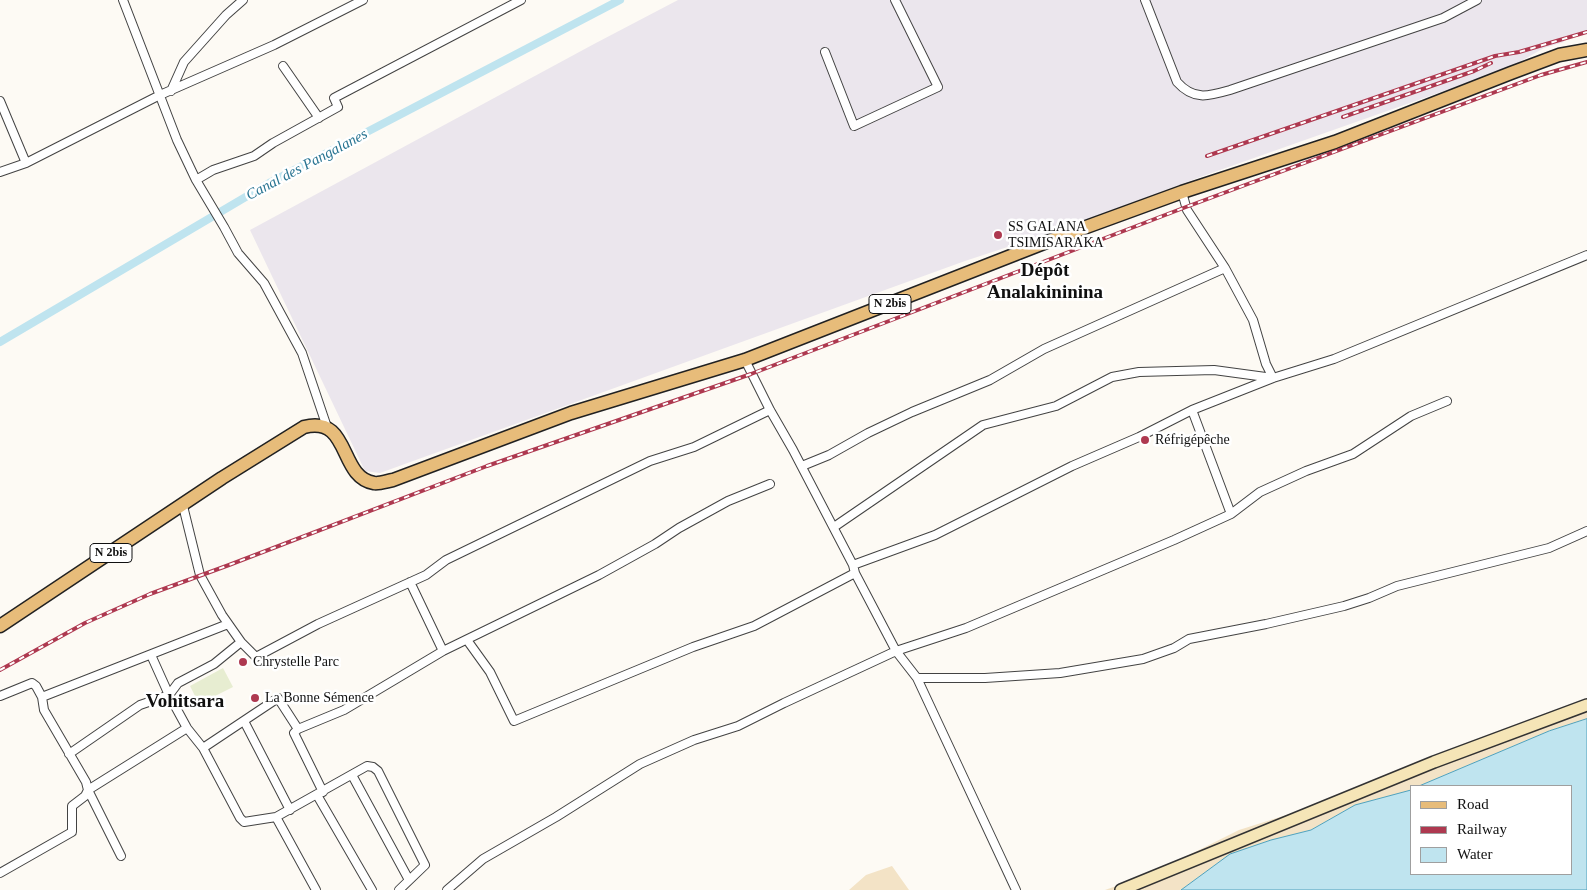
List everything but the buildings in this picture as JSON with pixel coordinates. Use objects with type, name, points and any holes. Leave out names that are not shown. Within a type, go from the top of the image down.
[{"type":"main road","name":"N 2bis","points":[[0,626],[222,478],[304,427],[315,424],[327,427],[336,436],[356,471],[364,479],[374,483],[393,480],[571,413],[745,360],[1067,234],[1182,192],[1335,142],[1560,55],[1587,50]]},
{"type":"main road","points":[[1121,890],[1434,762],[1587,704]]},
{"type":"street","points":[[122,0],[176,140],[196,180],[238,253],[264,283],[302,353],[327,427]]},
{"type":"street","points":[[171,91],[184,62],[226,15],[243,0]]},
{"type":"street","points":[[0,172],[26,163],[160,95],[274,44],[363,0]]},
{"type":"street","points":[[196,180],[213,170],[254,156],[273,143],[338,108],[334,98],[521,0]]},
{"type":"street","points":[[825,52],[854,126],[938,87],[895,0]]},
{"type":"street","points":[[1145,0],[1177,82],[1190,92],[1205,96],[1230,90],[1442,18],[1477,0]]},
{"type":"street","points":[[283,66],[318,118]]},
{"type":"street","points":[[0,101],[26,163]]},
{"type":"street","points":[[1182,192],[1187,210],[1225,268],[1253,320],[1266,364],[1273,378]]},
{"type":"street","points":[[853,565],[935,535],[1072,466],[1139,438],[1192,410],[1273,378],[1343,355],[1587,255]]},
{"type":"street","points":[[802,466],[829,455],[868,433],[912,412],[990,380],[1052,346],[1225,268]]},
{"type":"street","points":[[745,360],[834,527],[853,565],[855,573],[896,651],[917,678],[1016,890]]},
{"type":"street","points":[[834,527],[983,425],[1056,406],[1112,377],[1139,372],[1214,370],[1273,378]]},
{"type":"street","points":[[447,890],[483,858],[556,817],[640,764],[694,740],[738,726],[784,702],[896,651],[974,625],[1157,548],[1231,514],[1260,492],[1306,471],[1353,454],[1411,416],[1447,402]]},
{"type":"street","points":[[182,506],[198,571],[228,624],[241,642],[256,657],[318,624],[426,575],[446,560],[650,461],[694,447],[770,410]]},
{"type":"street","points":[[1192,410],[1231,514]]},
{"type":"street","points":[[372,890],[320,793],[294,733],[298,729],[344,710],[443,651],[599,575],[728,501],[770,484]]},
{"type":"street","points":[[917,678],[985,678],[1060,673],[1143,659],[1174,648],[1189,639],[1344,606],[1397,586],[1549,548],[1587,531]]},
{"type":"street","points":[[467,640],[490,672],[514,721],[693,647],[754,626],[855,573]]},
{"type":"street","points":[[410,582],[443,651]]},
{"type":"street","points":[[42,697],[228,624]]},
{"type":"street","points":[[69,754],[140,706],[169,695],[178,683],[214,664],[241,642]]},
{"type":"street","points":[[151,655],[169,695],[187,728],[203,748],[240,818],[244,822],[276,817],[367,766],[373,767],[378,771],[426,865],[399,890]]},
{"type":"street","points":[[0,696],[32,683],[36,686],[42,697],[44,710],[86,782],[88,790],[121,856]]},
{"type":"street","points":[[203,748],[278,698],[298,729]]},
{"type":"street","points":[[244,721],[290,810]]},
{"type":"street","points":[[0,873],[72,832],[72,806],[85,796],[88,790],[187,728]]},
{"type":"street","points":[[352,775],[409,880]]},
{"type":"street","points":[[276,817],[316,890]]},
{"type":"shaded area","points":[[678,0],[1587,0],[1587,31],[1563,37],[1564,42],[1544,48],[1509,68],[1203,176],[1050,233],[965,261],[380,473],[365,471],[250,230]]},
{"type":"sand","points":[[1587,702],[1587,719],[1549,731],[1421,785],[1410,785],[1410,790],[1355,805],[1311,830],[1271,840],[1230,854],[1181,890],[1105,890],[1153,873],[1239,830],[1365,790],[1465,744]]},
{"type":"sand","points":[[892,866],[909,890],[849,890],[866,875]]},
{"type":"green space","points":[[223,668],[233,687],[199,704],[190,686]]},
{"type":"water","points":[[1587,719],[1587,890],[1181,890],[1230,854],[1271,840],[1311,830],[1355,805],[1410,790],[1410,875],[1572,875],[1572,785],[1421,785],[1549,731]]},
{"type":"waterway","name":"Canal des Pangalanes","points":[[0,342],[271,182],[620,0]]},
{"type":"railway","points":[[1207,156],[1495,56],[1519,52],[1587,32]]},
{"type":"railway","points":[[0,670],[85,623],[150,594],[487,466],[751,374],[1186,207],[1541,75],[1587,62]]},
{"type":"railway","points":[[1343,117],[1474,71],[1491,63]]},
{"type":"place","name":"SS GALANA TSIMISARAKA","points":[[998,235]]},
{"type":"place","name":"Réfrigépêche","points":[[1145,440]]},
{"type":"place","name":"Chrystelle Parc","points":[[243,662]]},
{"type":"place","name":"La Bonne Sémence","points":[[255,698]]},
{"type":"district","name":"Dépôt Analakininina","points":[[1045,282]]},
{"type":"district","name":"Vohitsara","points":[[185,702]]}]
